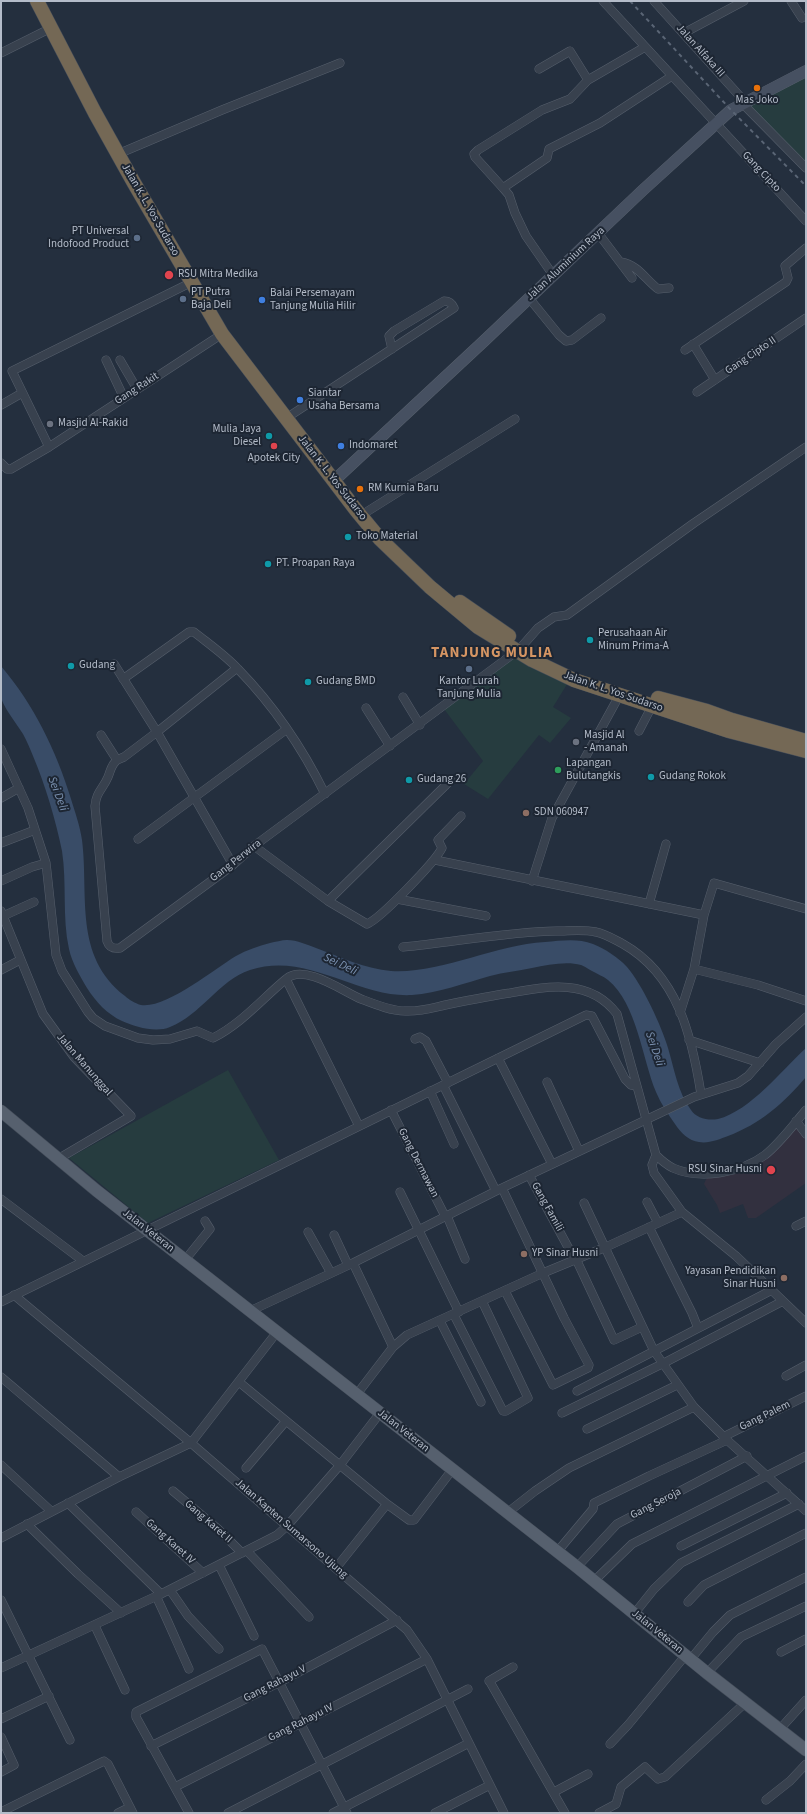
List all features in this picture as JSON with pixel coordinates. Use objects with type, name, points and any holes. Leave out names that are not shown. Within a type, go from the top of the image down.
[{"type":"highway","name":"Jalan K. L. Yos Sudarso","points":[[37,1],[222,334],[336,478],[368,511],[399,547],[450,595],[520,648],[574,680],[619,696],[729,730],[806,751]]},
{"type":"highway","name":"Jalan K. L. Yos Sudarso","points":[[46,1],[122,152]]},
{"type":"highway","name":"Jalan K. L. Yos Sudarso","points":[[191,276],[237,343],[380,539],[430,587],[478,627],[520,648],[587,678],[706,710],[732,720],[806,741]]},
{"type":"main road","name":"Jalan Aluminium Raya","points":[[336,478],[643,190],[731,110],[806,71]]},
{"type":"main road","name":"Jalan Veteran","points":[[1,1111],[58,1159],[185,1260],[577,1567],[688,1658],[806,1750]]},
{"type":"street","name":"Gang Cipto","points":[[603,1],[806,221]]},
{"type":"street","name":"Jalan Alfaka III","points":[[654,1],[744,102],[806,168]]},
{"type":"street","points":[[684,33],[744,1]]},
{"type":"street","points":[[791,1],[802,18]]},
{"type":"street","points":[[1,53],[51,28]]},
{"type":"street","points":[[553,275],[526,236],[515,213],[509,195],[475,157],[475,153],[542,110],[570,99],[588,80],[645,47]]},
{"type":"street","points":[[539,69],[570,51],[588,80]]},
{"type":"street","points":[[122,152],[340,63]]},
{"type":"street","points":[[503,188],[547,158],[549,149],[600,123],[672,76]]},
{"type":"street","points":[[598,233],[632,278]]},
{"type":"street","points":[[685,350],[786,282],[788,278],[785,268],[786,264],[806,248]]},
{"type":"street","points":[[621,262],[636,268],[648,281],[658,288],[669,288]]},
{"type":"street","points":[[49,446],[12,371],[191,276]]},
{"type":"street","points":[[529,298],[559,335],[566,341],[572,340],[601,318]]},
{"type":"street","points":[[291,415],[392,349],[454,308],[453,305],[449,301],[444,300],[394,331],[389,336],[392,349]]},
{"type":"street","name":"Gang Cipto II","points":[[696,392],[806,318]]},
{"type":"street","name":"Gang Rakit","points":[[1,463],[7,469],[11,469],[222,334]]},
{"type":"street","points":[[693,344],[715,380]]},
{"type":"street","points":[[106,360],[124,398]]},
{"type":"street","points":[[120,360],[137,389]]},
{"type":"street","points":[[1,405],[22,393]]},
{"type":"street","points":[[368,511],[515,419]]},
{"type":"street","name":"Gang Perwira","points":[[117,760],[110,767],[108,778],[96,797],[95,806],[107,940],[111,947],[120,948],[233,865],[254,846],[420,725],[520,648],[538,628],[554,617],[567,615],[694,523],[806,447]]},
{"type":"street","points":[[123,679],[191,631],[218,651],[237,668],[287,730],[314,772],[324,794]]},
{"type":"street","points":[[114,664],[157,732],[233,865]]},
{"type":"street","points":[[101,735],[117,760],[124,757],[237,668]]},
{"type":"street","points":[[532,881],[545,834],[552,818],[619,696]]},
{"type":"street","points":[[403,697],[420,725]]},
{"type":"street","points":[[639,731],[652,706]]},
{"type":"street","points":[[366,708],[390,746]]},
{"type":"street","points":[[138,839],[287,730]]},
{"type":"street","points":[[1,749],[19,788],[46,863],[56,955],[62,971],[88,1012],[93,1018],[106,1026],[133,1037],[153,1040],[170,1038],[197,1031],[213,1038],[224,1032],[241,1019],[286,978],[294,974],[319,978],[360,998],[404,1011],[418,1011],[472,999],[552,986],[571,988],[592,993],[603,998],[616,1014],[645,1121],[656,1155],[672,1168],[685,1172],[715,1173],[738,1169],[763,1156],[778,1144],[806,1110]]},
{"type":"street","points":[[328,901],[451,780]]},
{"type":"street","points":[[1,798],[19,788]]},
{"type":"street","points":[[254,846],[328,901],[367,924],[397,899],[434,860],[442,848],[438,840],[460,816]]},
{"type":"street","points":[[1,843],[35,830]]},
{"type":"street","points":[[649,904],[666,844]]},
{"type":"street","points":[[434,860],[704,915]]},
{"type":"street","points":[[1,881],[32,867],[46,863]]},
{"type":"street","points":[[680,1013],[694,969],[704,915],[714,883],[806,909]]},
{"type":"street","points":[[397,899],[486,916]]},
{"type":"street","points":[[2,915],[34,902]]},
{"type":"street","name":"Jalan Manunggal","points":[[2,915],[43,1014],[74,1057],[131,1116],[58,1159]]},
{"type":"street","points":[[403,947],[451,943],[491,936],[535,931],[594,932],[609,937],[632,949],[650,963],[673,993],[689,1040],[698,1096]]},
{"type":"street","points":[[1,970],[20,960]]},
{"type":"street","points":[[694,969],[758,985],[806,1001]]},
{"type":"street","points":[[286,978],[359,1126]]},
{"type":"street","points":[[1,1302],[146,1229],[586,1015],[590,1015],[625,1079],[631,1085],[636,1086]]},
{"type":"street","points":[[250,1311],[351,1264],[499,1189],[579,1151],[698,1096],[738,1083],[748,1076],[776,1044],[806,1017]]},
{"type":"street","points":[[414,1039],[420,1036],[426,1041],[446,1084],[589,1365],[586,1369],[555,1385],[552,1384],[505,1291]]},
{"type":"street","points":[[689,1040],[760,1063]]},
{"type":"street","points":[[498,1058],[552,1164]]},
{"type":"street","points":[[546,1082],[579,1151]]},
{"type":"street","points":[[430,1092],[454,1144]]},
{"type":"street","name":"Gang Dermawan","points":[[391,1110],[446,1216],[465,1259]]},
{"type":"street","points":[[796,1121],[806,1134]]},
{"type":"street","points":[[656,1155],[652,1165],[654,1173],[682,1212],[736,1256],[806,1323]]},
{"type":"street","name":"Gang Famili","points":[[529,1175],[576,1260],[614,1340],[642,1327]]},
{"type":"street","points":[[400,1192],[503,1411],[506,1411],[528,1398],[482,1301]]},
{"type":"street","points":[[1,1199],[83,1261]]},
{"type":"street","points":[[584,1202],[642,1327],[662,1364],[694,1407],[725,1438],[747,1456],[766,1476],[806,1510]]},
{"type":"street","points":[[647,1202],[658,1223]]},
{"type":"street","points":[[357,1394],[393,1347],[407,1335],[440,1322],[456,1313],[543,1273],[606,1247],[682,1212]]},
{"type":"street","points":[[185,1260],[210,1229],[205,1221]]},
{"type":"street","points":[[796,1226],[806,1221]]},
{"type":"street","points":[[649,1227],[692,1312],[698,1328]]},
{"type":"street","points":[[308,1232],[331,1273]]},
{"type":"street","points":[[334,1235],[351,1264],[393,1347]]},
{"type":"street","points":[[577,1391],[772,1290]]},
{"type":"street","name":"Jalan Kapten Sumarsono Ujung","points":[[14,1295],[191,1443],[407,1630],[427,1659],[504,1813]]},
{"type":"street","points":[[562,1413],[662,1364],[783,1301]]},
{"type":"street","points":[[440,1322],[481,1402]]},
{"type":"street","points":[[1,1538],[119,1477],[191,1443],[277,1332]]},
{"type":"street","points":[[786,1376],[806,1365]]},
{"type":"street","points":[[1,1377],[119,1477]]},
{"type":"street","points":[[239,1382],[387,1504],[409,1520],[412,1521],[452,1470]]},
{"type":"street","points":[[587,1429],[677,1384]]},
{"type":"street","name":"Gang Palem","points":[[557,1552],[593,1509],[594,1503],[668,1467],[806,1396]]},
{"type":"street","points":[[507,1512],[569,1468],[694,1407]]},
{"type":"street","points":[[1,1668],[95,1626],[121,1612],[170,1590],[271,1538],[287,1526],[340,1465],[380,1413]]},
{"type":"street","points":[[246,1468],[286,1421]]},
{"type":"street","name":"Gang Seroja","points":[[577,1567],[617,1524],[747,1456]]},
{"type":"street","points":[[594,1581],[632,1544],[806,1456]]},
{"type":"street","points":[[1,1465],[51,1511]]},
{"type":"street","name":"Gang Karet II","points":[[173,1491],[244,1552],[309,1617]]},
{"type":"street","points":[[681,1546],[787,1493]]},
{"type":"street","points":[[68,1503],[159,1595],[176,1640],[190,1669]]},
{"type":"street","points":[[336,1568],[387,1504]]},
{"type":"street","points":[[634,1614],[654,1589],[681,1564],[799,1504]]},
{"type":"street","name":"Gang Karet IV","points":[[136,1512],[203,1573]]},
{"type":"street","points":[[27,1524],[78,1574],[121,1612]]},
{"type":"street","points":[[688,1602],[704,1585],[806,1533]]},
{"type":"street","points":[[219,1565],[254,1636]]},
{"type":"street","points":[[610,1744],[688,1658],[730,1615],[806,1577]]},
{"type":"street","points":[[170,1590],[188,1616],[219,1650]]},
{"type":"street","points":[[1,1600],[70,1740]]},
{"type":"street","points":[[707,1673],[741,1637],[806,1606]]},
{"type":"street","name":"Gang Rahayu V","points":[[152,1746],[280,1682],[397,1620]]},
{"type":"street","points":[[95,1626],[124,1690]]},
{"type":"street","points":[[782,1652],[806,1639]]},
{"type":"street","points":[[189,1813],[136,1717],[137,1710],[260,1650],[263,1650],[280,1682],[345,1810]]},
{"type":"street","name":"Gang Rahayu IV","points":[[175,1787],[427,1659]]},
{"type":"street","points":[[513,1667],[489,1681],[565,1813]]},
{"type":"street","points":[[228,1813],[468,1689]]},
{"type":"street","points":[[1,1719],[49,1696]]},
{"type":"street","points":[[780,1729],[806,1700]]},
{"type":"street","points":[[599,1813],[616,1804],[620,1789],[646,1766],[658,1779],[666,1777],[745,1703]]},
{"type":"street","points":[[1,1737],[14,1765],[1,1772]]},
{"type":"street","points":[[333,1813],[345,1810],[469,1743]]},
{"type":"street","points":[[1,1812],[104,1761],[108,1764],[131,1810],[118,1813]]},
{"type":"street","points":[[766,1800],[790,1781],[806,1764]]},
{"type":"street","points":[[554,1792],[588,1774]]},
{"type":"street","points":[[435,1813],[490,1785]]},
{"type":"shaded area","name":"RSU Sinar Husni","points":[[797,1124],[806,1136],[806,1183],[756,1218],[748,1218],[743,1204],[720,1213],[717,1205],[704,1184],[708,1175],[743,1168]]},
{"type":"green space","points":[[806,77],[806,166],[748,106]]},
{"type":"green space","points":[[518,655],[569,681],[553,707],[571,718],[550,743],[539,735],[488,799],[464,784],[483,761],[444,709]]},
{"type":"green space","points":[[228,1070],[279,1160],[148,1223],[69,1158]]},
{"type":"water","name":"Sei Deli","points":[[1,666],[24,696],[43,729],[58,763],[71,799],[79,824],[82,840],[87,924],[90,944],[97,962],[109,980],[126,997],[135,1003],[141,1005],[151,1005],[163,1001],[190,987],[240,954],[261,945],[283,940],[291,940],[306,944],[372,968],[391,971],[410,971],[448,964],[526,944],[575,940],[587,942],[602,948],[620,960],[633,974],[651,1006],[661,1029],[683,1096],[693,1113],[699,1117],[714,1120],[730,1115],[742,1108],[765,1089],[806,1048],[806,1077],[789,1096],[771,1112],[751,1125],[714,1141],[703,1142],[692,1140],[685,1136],[677,1127],[658,1096],[651,1078],[638,1032],[626,1003],[618,990],[602,976],[581,965],[569,963],[500,973],[442,990],[412,995],[391,994],[371,990],[312,970],[292,966],[271,966],[250,970],[239,975],[228,982],[191,1015],[170,1027],[164,1029],[152,1029],[139,1027],[122,1021],[102,1007],[94,998],[79,974],[70,954],[67,937],[64,875],[60,839],[46,790],[33,756],[23,734],[2,701]]},
{"type":"railway","points":[[630,1],[731,110],[806,186]]},
{"type":"place","name":"Mas Joko","points":[[757,88]]},
{"type":"place","name":"PT Universal Indofood Product","points":[[137,238]]},
{"type":"place","name":"RSU Mitra Medika","points":[[169,275]]},
{"type":"place","name":"PT Putra Baja Deli","points":[[183,299]]},
{"type":"place","name":"Balai Persemayam Tanjung Mulia Hilir","points":[[262,300]]},
{"type":"place","name":"Siantar Usaha Bersama","points":[[300,400]]},
{"type":"place","name":"Masjid Al-Rakid","points":[[50,424]]},
{"type":"place","name":"Mulia Jaya Diesel","points":[[269,436]]},
{"type":"place","name":"Apotek City","points":[[274,446]]},
{"type":"place","name":"Indomaret","points":[[341,446]]},
{"type":"place","name":"RM Kurnia Baru","points":[[360,489]]},
{"type":"place","name":"Toko Material","points":[[348,537]]},
{"type":"place","name":"PT. Proapan Raya","points":[[268,564]]},
{"type":"place","name":"Perusahaan Air Minum Prima-A","points":[[590,640]]},
{"type":"place","name":"Gudang","points":[[71,666]]},
{"type":"place","name":"Kantor Lurah Tanjung Mulia","points":[[469,669]]},
{"type":"place","name":"Gudang BMD","points":[[308,682]]},
{"type":"place","name":"Masjid Al - Amanah","points":[[576,742]]},
{"type":"place","name":"Lapangan Bulutangkis","points":[[558,770]]},
{"type":"place","name":"Gudang Rokok","points":[[651,777]]},
{"type":"place","name":"Gudang 26","points":[[409,780]]},
{"type":"place","name":"SDN 060947","points":[[526,813]]},
{"type":"place","name":"RSU Sinar Husni","points":[[771,1170]]},
{"type":"place","name":"YP Sinar Husni","points":[[524,1254]]},
{"type":"place","name":"Yayasan Pendidikan Sinar Husni","points":[[784,1278]]},
{"type":"district","name":"TANJUNG MULIA","points":[[492,654]]}]
